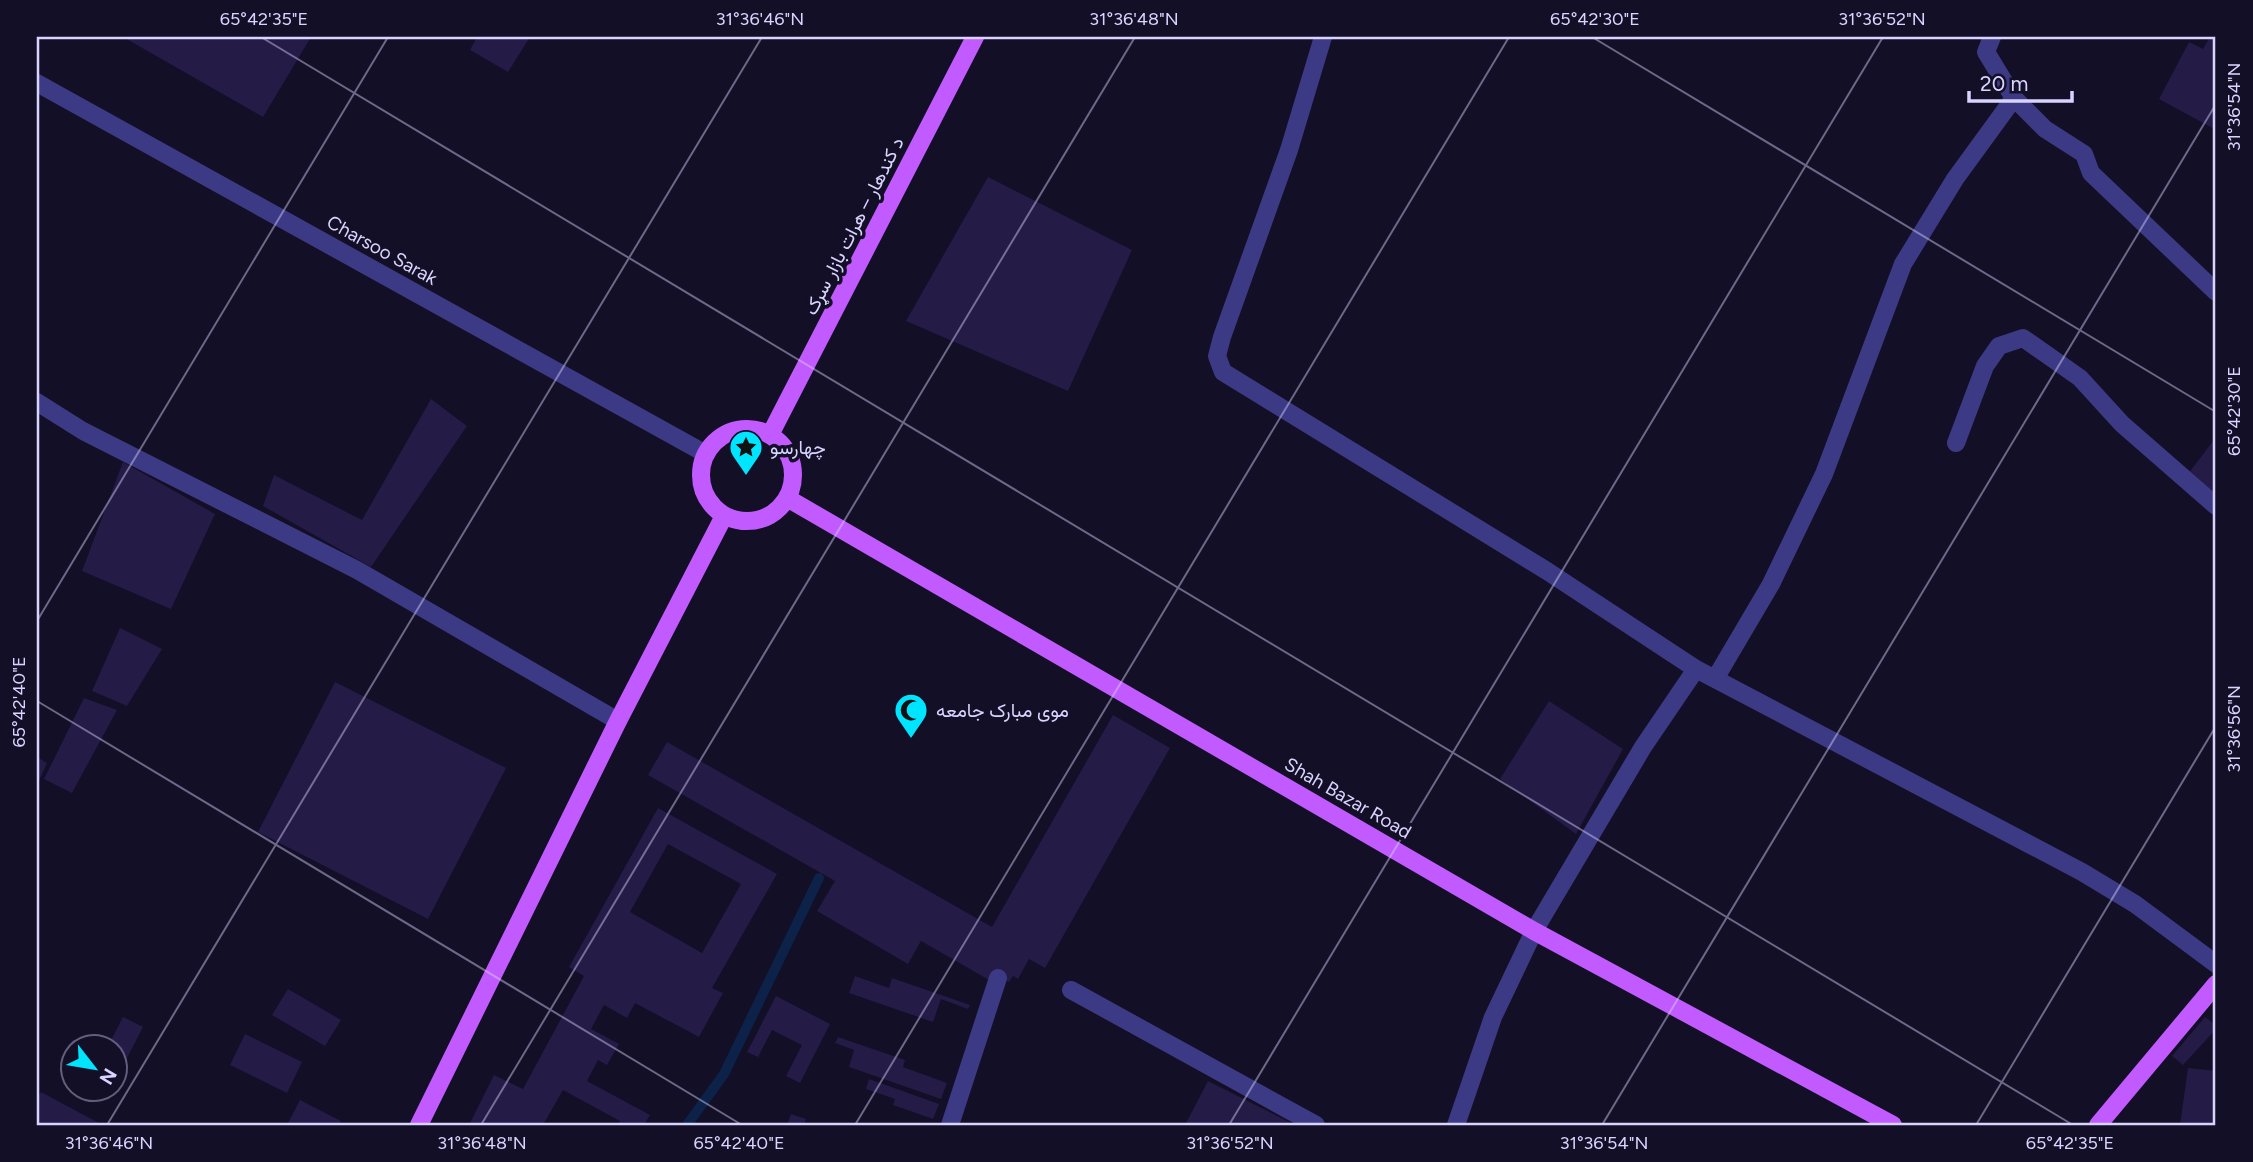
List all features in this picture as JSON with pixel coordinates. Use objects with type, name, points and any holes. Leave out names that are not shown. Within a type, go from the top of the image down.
[{"type":"main road","name":"د کندهار – هرات بازار سړک","points":[[770,435],[975,37]]},
{"type":"main road","points":[[746,429],[770,435],[789,457],[792,470],[787,498],[766,517],[738,521],[724,516],[707,499],[703,488],[701,477],[706,454],[723,436],[734,431],[746,429]]},
{"type":"main road","name":"Shah Bazar Road","points":[[787,498],[1534,930],[1893,1125]]},
{"type":"main road","points":[[418,1125],[618,721],[724,516]]},
{"type":"main road","points":[[2098,1125],[2216,985]]},
{"type":"street","points":[[1323,37],[1289,150],[1222,337],[1217,356],[1223,372],[1502,543],[1696,669],[2082,872],[2135,904],[2216,964]]},
{"type":"street","points":[[1992,37],[1986,52],[2014,98],[2045,129],[2084,154],[2091,173],[2216,292]]},
{"type":"street","name":"Charsoo Sarak","points":[[37,83],[706,454]]},
{"type":"street","points":[[1715,678],[1771,584],[1824,474],[1903,264],[1955,179],[2014,98]]},
{"type":"street","points":[[1956,443],[1985,366],[1999,346],[2022,338],[2080,377],[2122,424],[2216,506]]},
{"type":"street","points":[[37,402],[83,431],[357,570],[618,721]]},
{"type":"street","points":[[1456,1125],[1493,1017],[1534,930],[1643,747],[1696,669]]},
{"type":"street","points":[[950,1125],[998,978]]},
{"type":"street","points":[[1071,990],[1316,1125]]},
{"type":"building","points":[[123,37],[311,37],[263,117]]},
{"type":"building","points":[[477,37],[530,37],[508,72],[470,50]]},
{"type":"building","points":[[2210,37],[2216,37],[2216,130],[2159,99],[2189,42],[2203,49]]},
{"type":"building","points":[[988,177],[1132,250],[1068,391],[906,321]]},
{"type":"building","points":[[431,399],[467,426],[371,567],[263,506],[274,475],[362,520]]},
{"type":"building","points":[[2216,437],[2216,493],[2215,494],[2188,474]]},
{"type":"building","points":[[123,462],[215,514],[171,609],[82,571]]},
{"type":"building","points":[[120,628],[162,649],[127,706],[92,691]]},
{"type":"building","points":[[335,682],[506,768],[428,919],[258,832]]},
{"type":"building","points":[[84,698],[117,710],[72,793],[44,779]]},
{"type":"building","points":[[1549,701],[1623,749],[1576,834],[1500,779]]},
{"type":"building","points":[[1113,715],[1170,748],[1045,968],[1029,959],[1018,979],[1013,976],[1009,982],[993,972],[989,980],[921,941],[908,964],[817,911],[835,881],[648,775],[667,742],[992,927]]},
{"type":"building","points":[[37,757],[47,763],[37,785]]},
{"type":"building","points":[[658,808],[777,874],[712,988],[723,993],[699,1037],[635,1003],[627,1018],[604,1005],[591,1029],[619,1044],[607,1065],[598,1060],[587,1081],[650,1115],[644,1125],[617,1125],[620,1121],[563,1090],[543,1125],[469,1125],[494,1075],[523,1089],[584,976],[569,967]],"holes":[[[668,844],[741,884],[702,953],[630,912]]]},
{"type":"building","points":[[855,976],[889,988],[892,978],[970,1005],[968,1009],[941,999],[933,1022],[849,993]]},
{"type":"building","points":[[288,989],[341,1020],[325,1046],[272,1015]]},
{"type":"building","points":[[776,996],[830,1024],[800,1083],[786,1076],[802,1045],[772,1030],[758,1057],[747,1052]]},
{"type":"building","points":[[123,1017],[143,1027],[130,1052],[130,1032],[115,1032]]},
{"type":"building","points":[[2205,1017],[2216,1025],[2216,1029],[2183,1065],[2172,1056]]},
{"type":"building","points":[[245,1034],[302,1062],[287,1093],[230,1065]]},
{"type":"building","points":[[838,1037],[905,1060],[903,1067],[947,1083],[941,1099],[849,1067],[854,1050],[835,1043]]},
{"type":"building","points":[[2188,1068],[2216,1071],[2216,1125],[2180,1125]]},
{"type":"building","points":[[869,1079],[939,1104],[933,1119],[893,1105],[895,1099],[866,1089]]},
{"type":"building","points":[[1208,1081],[1295,1125],[1185,1125]]},
{"type":"building","points":[[41,1092],[99,1123],[98,1125],[37,1125],[37,1099]]},
{"type":"building","points":[[300,1100],[341,1121],[338,1125],[287,1125]]},
{"type":"building","points":[[791,1114],[806,1119],[804,1125],[787,1125]]},
{"type":"waterway","points":[[687,1125],[724,1074],[819,878]]},
{"type":"place","name":"چهارسو","points":[[746,477]]},
{"type":"place","name":"موی مبارک جامعه","points":[[911,740]]}]
